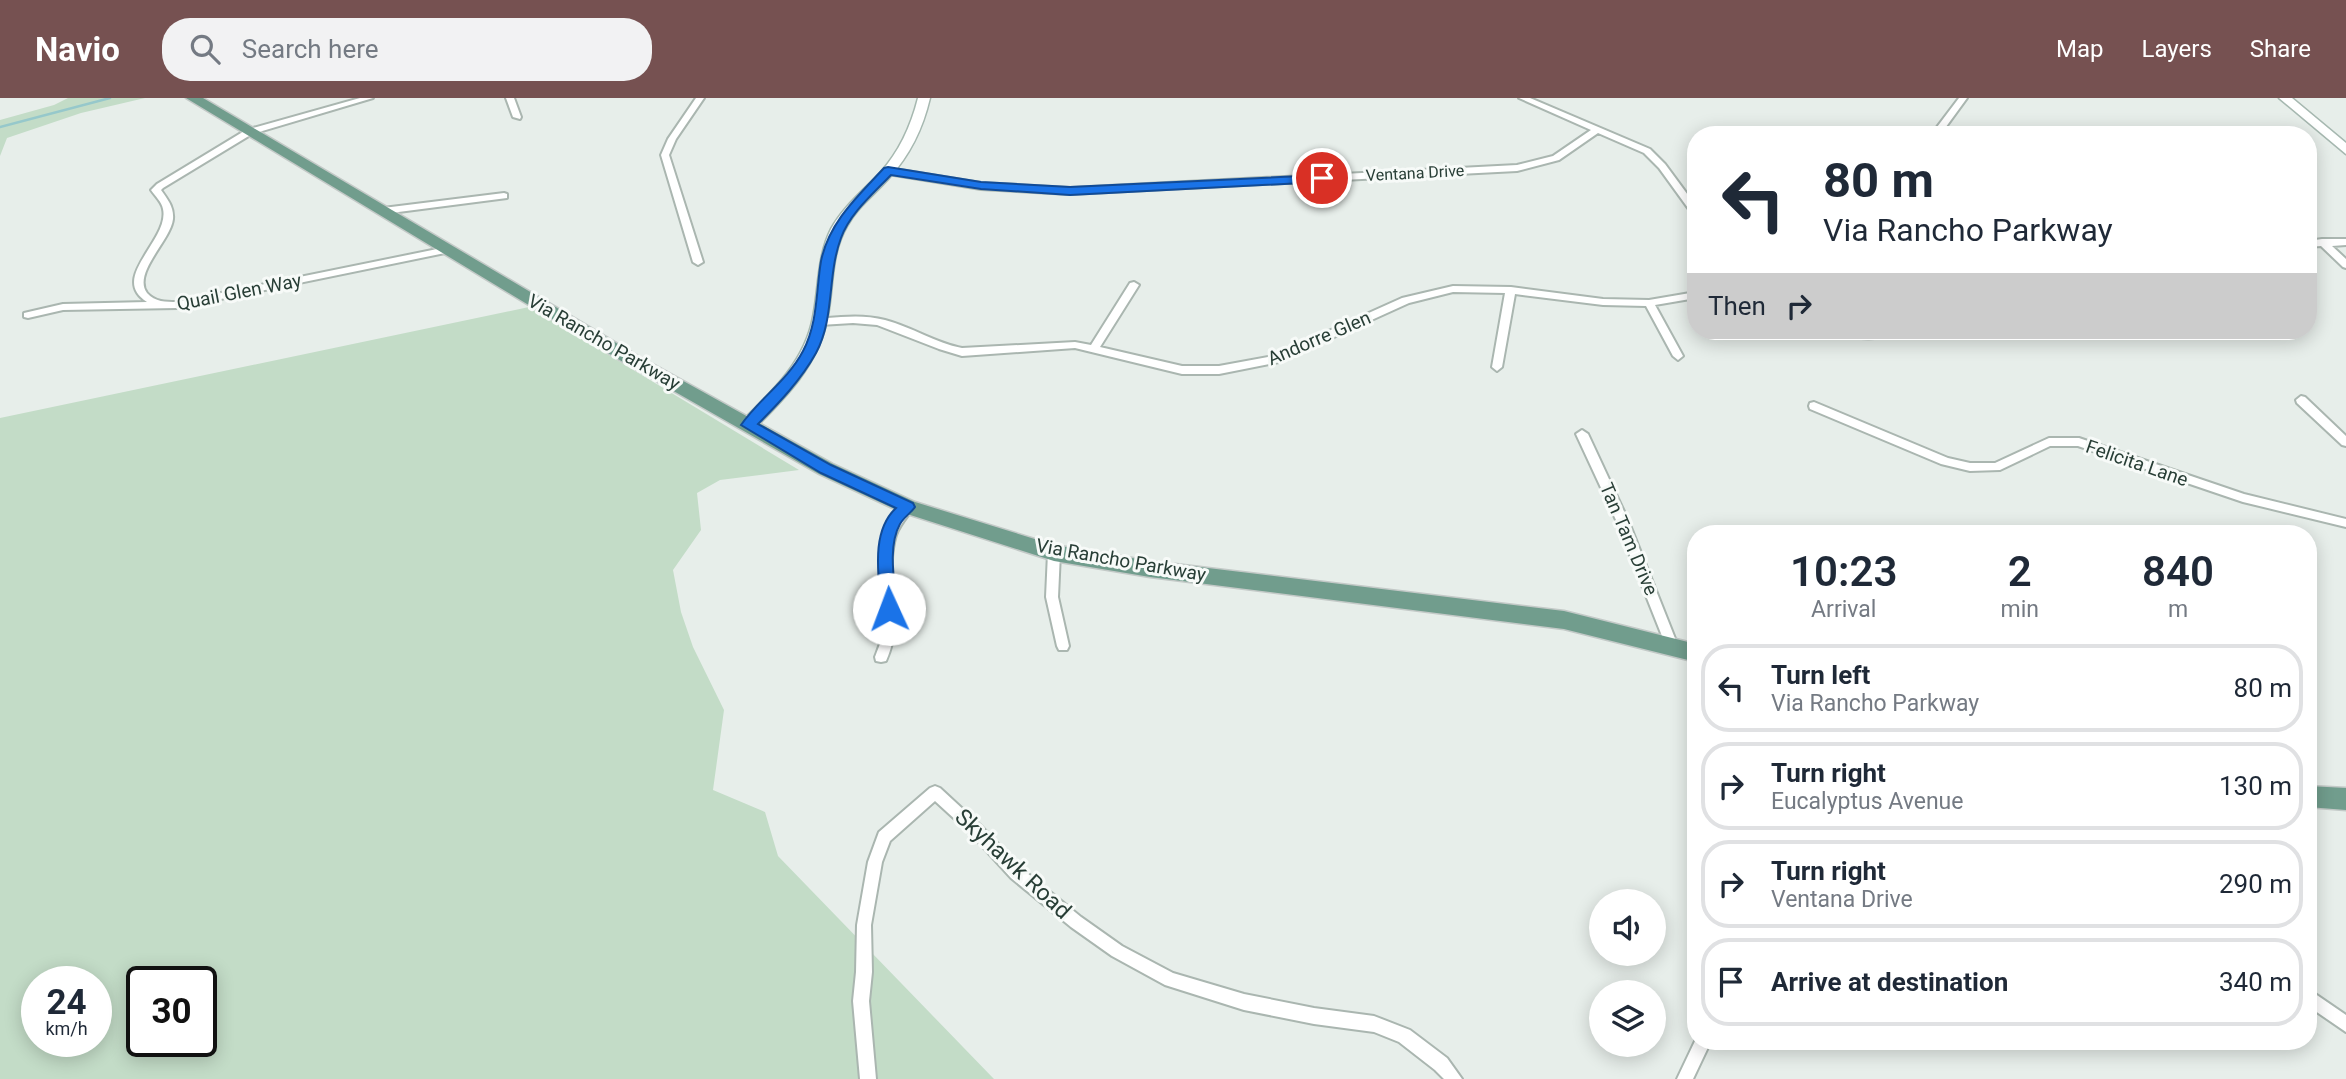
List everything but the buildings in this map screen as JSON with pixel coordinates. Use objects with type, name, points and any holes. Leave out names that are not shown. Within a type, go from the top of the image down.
[{"type":"main road","name":"Via Rancho Parkway","points":[[192,98],[748,425],[826,469],[908,507],[1054,553],[1150,569],[1564,620],[1687,650]]},
{"type":"main road","points":[[2317,797],[2346,799]]},
{"type":"street","points":[[160,306],[147,298],[138,283],[140,270],[158,245],[169,216],[168,207],[156,190],[182,170],[250,132],[369,98]]},
{"type":"street","points":[[510,98],[517,117]]},
{"type":"street","points":[[698,262],[665,155],[701,98]]},
{"type":"street","points":[[748,425],[778,396],[810,352],[820,323],[828,259],[835,235],[852,210],[907,146],[925,98]]},
{"type":"street","points":[[1523,98],[1647,151],[1687,199]]},
{"type":"street","points":[[1942,126],[1963,98]]},
{"type":"street","points":[[2285,98],[2346,150]]},
{"type":"street","name":"Ventana Drive","points":[[888,171],[981,186],[1070,191],[1503,169],[1556,158],[1597,130]]},
{"type":"street","points":[[383,211],[504,196]]},
{"type":"street","points":[[2322,242],[2346,265]]},
{"type":"street","points":[[2317,243],[2346,242]]},
{"type":"street","name":"Quail Glen Way","points":[[28,315],[64,307],[160,306],[447,250]]},
{"type":"street","points":[[1094,348],[1134,285]]},
{"type":"street","name":"Andorre Glen","points":[[820,323],[851,320],[885,323],[949,350],[962,352],[1048,346],[1094,348],[1182,370],[1219,370],[1275,359],[1406,300],[1428,293],[1477,288],[1603,302],[1649,303],[1687,297]]},
{"type":"street","points":[[1497,366],[1511,290]]},
{"type":"street","points":[[1649,303],[1678,356]]},
{"type":"street","points":[[2301,400],[2346,442]]},
{"type":"street","name":"Felicita Lane","points":[[1814,406],[1945,461],[1970,467],[1996,467],[2049,442],[2079,442],[2244,498],[2346,523]]},
{"type":"street","name":"Tan Tam Drive","points":[[1582,434],[1622,520],[1672,646]]},
{"type":"street","points":[[881,657],[889,634],[886,557],[890,530],[896,517],[908,507]]},
{"type":"street","points":[[1054,553],[1052,597],[1063,646]]},
{"type":"street","name":"Skyhawk Road","points":[[868,1079],[861,1001],[864,925],[875,862],[884,837],[935,792],[975,829],[1016,873],[1076,922],[1128,956],[1170,979],[1244,1002],[1314,1016],[1374,1024],[1404,1036],[1441,1064],[1454,1079]]},
{"type":"street","points":[[2317,1003],[2346,1024]]},
{"type":"street","points":[[1685,1079],[1699,1050]]},
{"type":"green space","points":[[68,98],[145,98],[81,113],[7,138],[0,156],[0,120],[54,105]]},
{"type":"green space","points":[[529,307],[799,470],[720,480],[697,493],[701,530],[673,570],[681,612],[693,647],[724,710],[713,790],[765,812],[778,856],[994,1079],[0,1079],[0,418]]},
{"type":"waterway","points":[[0,127],[110,98]]},
{"type":"route","points":[[889,609],[886,557],[890,530],[896,517],[908,507],[826,469],[748,425],[778,396],[810,352],[820,323],[828,259],[835,235],[852,210],[888,171],[981,186],[1070,191],[1322,178]]}]
